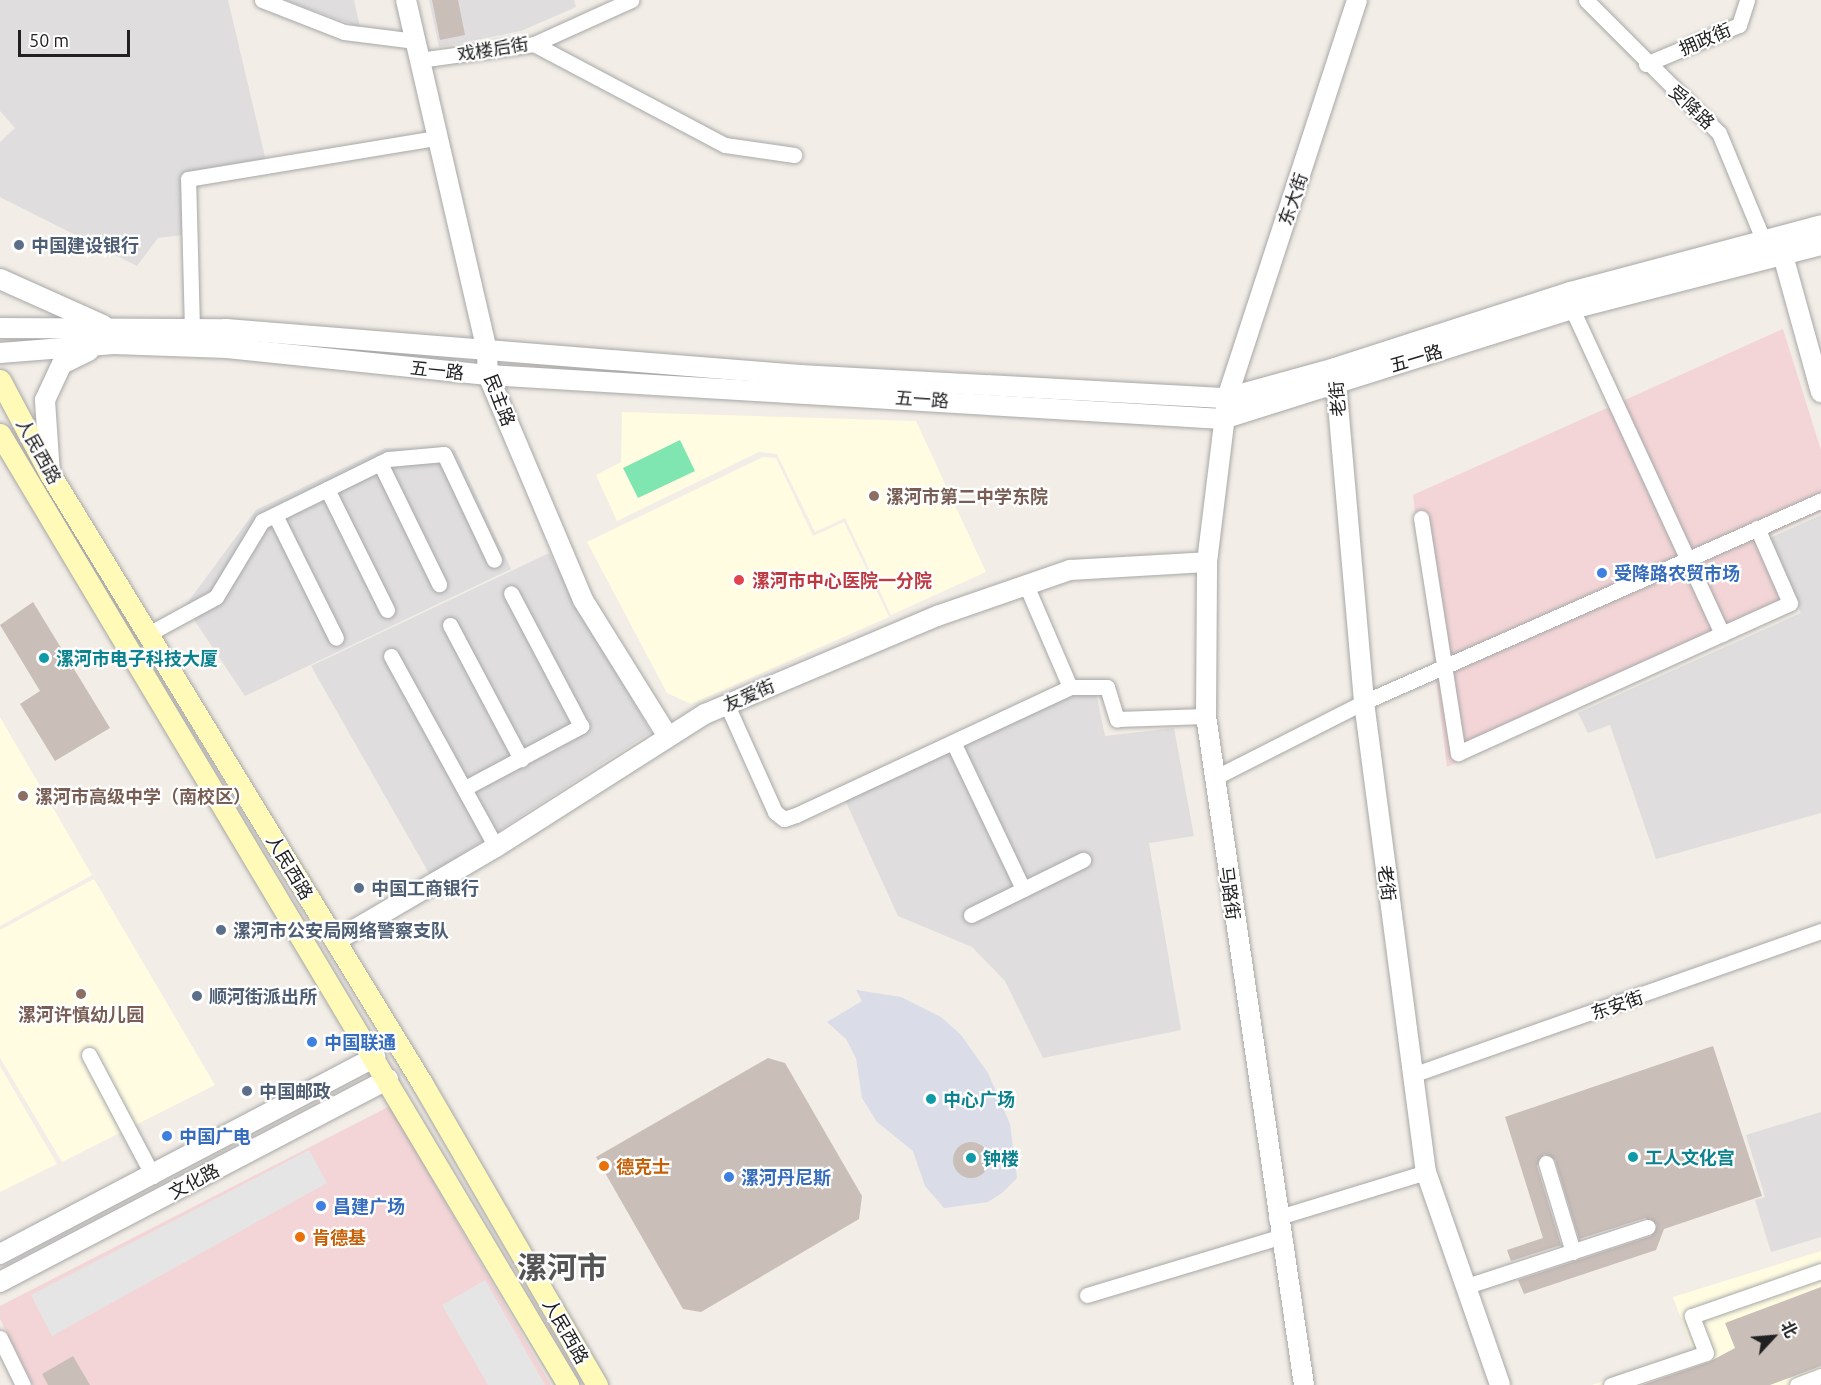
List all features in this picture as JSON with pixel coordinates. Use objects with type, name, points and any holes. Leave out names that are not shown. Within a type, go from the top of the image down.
[{"type":"main road","name":"人民西路","points":[[0,380],[50,474],[150,633],[335,940],[597,1385]]},
{"type":"main road","name":"人民西路","points":[[0,434],[375,1057],[568,1385]]},
{"type":"street","name":"戏楼后街","points":[[262,0],[344,32],[417,51],[534,44],[631,0]]},
{"type":"street","name":"民主路","points":[[406,0],[487,352],[488,375],[584,600],[667,735]]},
{"type":"street","name":"东大街","points":[[1227,398],[1357,0]]},
{"type":"street","name":"受降路","points":[[1586,0],[1646,64],[1719,133],[1774,243],[1821,392]]},
{"type":"street","name":"拥政街","points":[[1646,64],[1739,25],[1747,0]]},
{"type":"street","points":[[534,44],[726,145],[794,155]]},
{"type":"street","points":[[192,329],[188,179],[437,138]]},
{"type":"street","name":"五一路","points":[[0,353],[111,336],[192,329],[487,352],[1227,398],[1335,375],[1572,309],[1774,243],[1821,225]]},
{"type":"street","name":"五一路","points":[[0,328],[111,336],[488,375],[1223,419],[1335,375],[1570,292],[1774,243],[1821,245]]},
{"type":"street","points":[[0,279],[111,336]]},
{"type":"street","points":[[1572,309],[1722,634]]},
{"type":"street","points":[[50,474],[45,400],[52,380],[62,364],[111,336]]},
{"type":"street","name":"老街","points":[[1335,375],[1364,702],[1426,1172],[1500,1385]]},
{"type":"street","name":"马路街","points":[[1227,398],[1207,562],[1206,716],[1278,1227],[1304,1385]]},
{"type":"street","points":[[0,442],[18,466]]},
{"type":"street","points":[[150,633],[216,597],[262,521],[380,463],[444,454],[494,560]]},
{"type":"street","points":[[380,463],[439,584]]},
{"type":"street","points":[[327,489],[387,610]]},
{"type":"street","points":[[1214,777],[1364,702],[1821,500]]},
{"type":"street","points":[[275,515],[336,638]]},
{"type":"street","points":[[1421,518],[1458,753],[1790,603],[1757,528]]},
{"type":"street","name":"友爱街","points":[[335,940],[496,847],[667,735],[727,705],[937,616],[1070,570],[1207,562]]},
{"type":"street","points":[[1026,585],[1070,687]]},
{"type":"street","points":[[465,788],[581,726],[511,593]]},
{"type":"street","points":[[450,625],[521,759]]},
{"type":"street","points":[[391,656],[496,847]]},
{"type":"street","points":[[727,705],[775,812],[784,819],[1070,687],[1107,687],[1117,719],[1206,716]]},
{"type":"street","points":[[953,742],[1023,889]]},
{"type":"street","points":[[971,915],[1083,861]]},
{"type":"street","name":"东安街","points":[[1412,1075],[1821,931]]},
{"type":"street","points":[[88,1055],[153,1176]]},
{"type":"street","name":"文化路","points":[[0,1254],[153,1176],[375,1057]]},
{"type":"street","points":[[353,1068],[365,1091]]},
{"type":"street","name":"文化路","points":[[0,1282],[388,1079]]},
{"type":"street","points":[[1546,1163],[1573,1252]]},
{"type":"street","points":[[1087,1295],[1426,1172]]},
{"type":"street","points":[[1467,1286],[1648,1227]]},
{"type":"street","points":[[1611,1385],[1706,1353],[1692,1316],[1821,1271]]},
{"type":"street","points":[[0,1338],[23,1385]]},
{"type":"street","points":[[1797,1385],[1821,1376]]},
{"type":"shaded area","points":[[0,0],[228,0],[266,161],[182,174],[182,235],[158,238],[137,266],[0,197],[0,142],[15,128],[0,111]]},
{"type":"shaded area","points":[[285,0],[354,0],[360,27]]},
{"type":"shaded area","points":[[429,0],[574,0],[576,7],[521,31],[439,47]]},
{"type":"shaded area","name":"受降路农贸市场","points":[[1783,329],[1821,450],[1821,512],[1767,536],[1797,609],[1447,767],[1413,495]]},
{"type":"shaded area","name":"漯河市第二中学东院","points":[[622,412],[916,421],[986,572],[891,615],[845,518],[815,532],[777,454],[759,452],[617,521],[596,475],[621,462]]},
{"type":"shaded area","points":[[385,448],[455,450],[511,569],[245,696],[185,606],[256,510]]},
{"type":"shaded area","name":"漯河市中心医院一分院","points":[[763,457],[776,458],[813,536],[844,522],[889,617],[691,704],[667,693],[587,542]]},
{"type":"shaded area","points":[[1821,515],[1821,813],[1656,859],[1610,725],[1588,733],[1578,713],[1801,613],[1770,538]]},
{"type":"shaded area","points":[[549,553],[651,732],[430,875],[311,666]]},
{"type":"shaded area","points":[[1096,693],[1105,736],[1174,728],[1194,836],[1149,843],[1181,1030],[1043,1058],[1005,981],[972,947],[898,916],[845,800],[1057,698]]},
{"type":"shaded area","name":"漯河市高级中学（南校区）","points":[[0,717],[92,875],[0,926]]},
{"type":"shaded area","name":"漯河许慎幼儿园","points":[[94,879],[215,1085],[62,1162],[0,1058],[0,930]]},
{"type":"shaded area","name":"中心广场","points":[[856,990],[901,997],[941,1017],[961,1035],[988,1073],[1010,1124],[1017,1178],[1002,1193],[988,1202],[944,1208],[925,1186],[913,1151],[877,1122],[862,1098],[856,1058],[846,1039],[827,1022],[862,1001]],"holes":[[[967,1142],[979,1143],[989,1157],[987,1168],[973,1177],[958,1171],[953,1160],[957,1149]]]},
{"type":"shaded area","points":[[0,1066],[57,1164],[0,1192]]},
{"type":"shaded area","name":"昌建广场","points":[[390,1106],[551,1385],[33,1385],[0,1319],[0,1306]]},
{"type":"shaded area","points":[[1821,1112],[1821,1237],[1771,1252],[1755,1200],[1765,1197],[1746,1135]]},
{"type":"shaded area","points":[[309,1150],[327,1183],[52,1336],[31,1295]]},
{"type":"shaded area","points":[[1821,1251],[1821,1385],[1592,1385],[1692,1350],[1673,1297]]},
{"type":"shaded area","points":[[485,1280],[545,1385],[488,1385],[442,1305]]},
{"type":"green space","points":[[680,440],[695,471],[638,498],[623,468]]},
{"type":"building","points":[[432,0],[458,0],[465,35],[440,40]]},
{"type":"building","name":"漯河市电子科技大厦","points":[[33,602],[110,728],[55,761],[20,704],[40,691],[0,625]]},
{"type":"building","name":"工人文化宫","points":[[1713,1046],[1762,1196],[1664,1229],[1656,1250],[1524,1294],[1518,1280],[1651,1236],[1657,1225],[1645,1218],[1579,1239],[1555,1160],[1544,1154],[1537,1166],[1561,1245],[1511,1261],[1507,1250],[1543,1238],[1505,1117]]},
{"type":"building","name":"漯河丹尼斯","points":[[768,1058],[785,1063],[862,1196],[859,1219],[701,1312],[683,1309],[596,1157]]},
{"type":"building","name":"钟楼","points":[[971,1142],[984,1147],[989,1160],[984,1173],[971,1178],[958,1173],[953,1160],[958,1147]]},
{"type":"building","points":[[1821,1287],[1821,1366],[1770,1385],[1642,1385],[1709,1362],[1735,1348],[1725,1323]]},
{"type":"building","points":[[73,1356],[90,1385],[48,1385],[42,1374]]},
{"type":"place","name":"中国建设银行","points":[[19,245]]},
{"type":"place","name":"漯河市第二中学东院","points":[[874,496]]},
{"type":"place","name":"受降路农贸市场","points":[[1602,573]]},
{"type":"place","name":"漯河市中心医院一分院","points":[[739,580]]},
{"type":"place","name":"漯河市电子科技大厦","points":[[44,658]]},
{"type":"place","name":"漯河市高级中学（南校区）","points":[[23,796]]},
{"type":"place","name":"中国工商银行","points":[[359,888]]},
{"type":"place","name":"漯河市公安局网络警察支队","points":[[221,930]]},
{"type":"place","name":"漯河许慎幼儿园","points":[[81,994]]},
{"type":"place","name":"顺河街派出所","points":[[197,996]]},
{"type":"place","name":"中国联通","points":[[312,1042]]},
{"type":"place","name":"中国邮政","points":[[247,1091]]},
{"type":"place","name":"中心广场","points":[[931,1099]]},
{"type":"place","name":"中国广电","points":[[167,1136]]},
{"type":"place","name":"工人文化宫","points":[[1633,1157]]},
{"type":"place","name":"钟楼","points":[[971,1158]]},
{"type":"place","name":"德克士","points":[[604,1166]]},
{"type":"place","name":"漯河丹尼斯","points":[[729,1177]]},
{"type":"place","name":"昌建广场","points":[[321,1206]]},
{"type":"place","name":"肯德基","points":[[300,1237]]},
{"type":"district","name":"漯河市","points":[[562,1267]]}]
